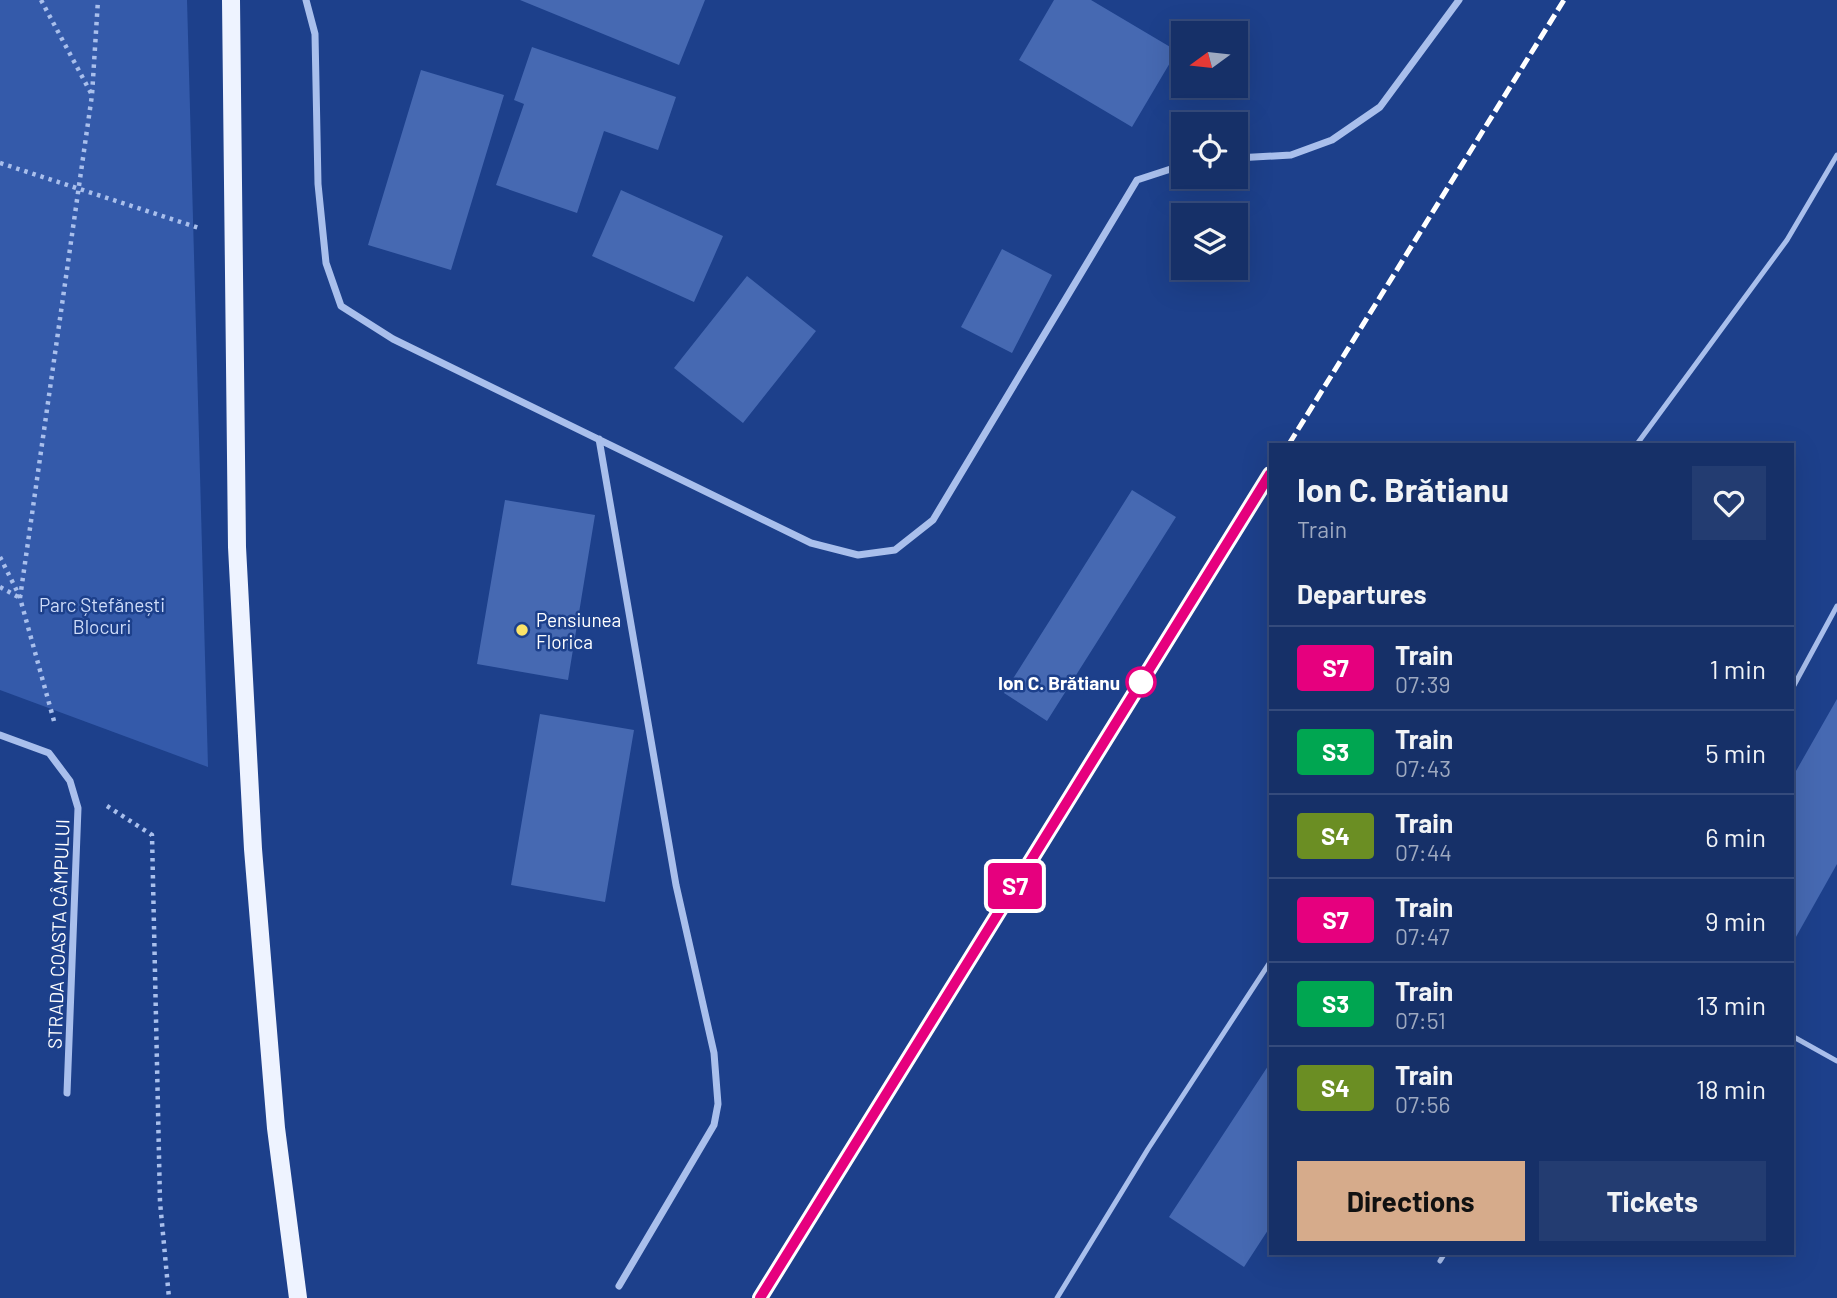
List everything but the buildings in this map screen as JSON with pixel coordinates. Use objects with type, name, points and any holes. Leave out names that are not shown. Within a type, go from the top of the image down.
[{"type":"main road","points":[[231,0],[237,547],[253,849],[276,1128],[298,1298]]},
{"type":"street","points":[[306,0],[315,34],[318,184],[326,263],[341,306],[393,339],[811,543],[858,555],[895,550],[933,520],[1137,180],[1171,169]]},
{"type":"street","points":[[1248,157],[1291,155],[1332,139],[1380,107],[1459,0]]},
{"type":"street","points":[[599,439],[676,885],[715,1053],[718,1104],[714,1125],[620,1286]]},
{"type":"street","name":"STRADA COASTA CÂMPULUI","points":[[0,735],[49,753],[70,781],[78,808],[68,1093]]},
{"type":"lane","points":[[1638,443],[1787,240],[1837,155]]},
{"type":"lane","points":[[1794,685],[1837,606]]},
{"type":"lane","points":[[1057,1298],[1148,1149],[1269,964]]},
{"type":"lane","points":[[1794,1037],[1837,1061]]},
{"type":"lane","points":[[1440,1261],[1444,1255]]},
{"type":"path","points":[[41,0],[92,95]]},
{"type":"path","points":[[20,598],[92,95],[97,0]]},
{"type":"path","points":[[0,163],[232,240]]},
{"type":"path","points":[[0,557],[20,598],[70,781],[152,835],[160,1202],[169,1298]]},
{"type":"path","points":[[0,587],[20,598]]},
{"type":"green space","name":"Parc Ștefănești Blocuri","points":[[0,0],[187,0],[208,767],[0,690]]},
{"type":"railway","points":[[1290,443],[1564,0]]},
{"type":"railway","points":[[760,1298],[1269,476]]},
{"type":"train","name":"S7","points":[[760,1298],[1269,476]]},
{"type":"place","name":"Pensiunea Florica","points":[[522,630]]},
{"type":"place","name":"Ion C. Brătianu","points":[[1141,682]]}]
